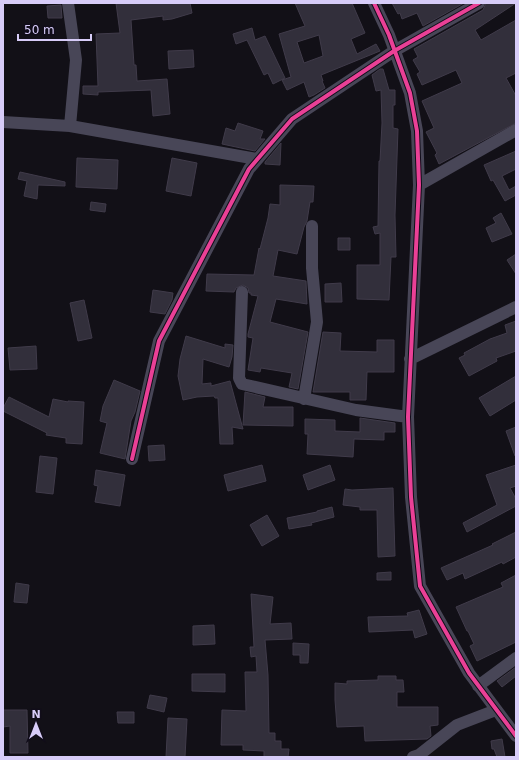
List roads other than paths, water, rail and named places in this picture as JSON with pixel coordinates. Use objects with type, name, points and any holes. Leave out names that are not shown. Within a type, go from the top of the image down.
[{"type":"street","points":[[68,3],[76,60],[70,126]]},
{"type":"street","points":[[374,3],[410,92],[417,131],[419,185],[408,417],[411,497],[420,586],[450,641],[478,686],[516,736]]},
{"type":"street","points":[[132,459],[159,341],[249,169],[292,119],[394,51],[478,3]]},
{"type":"street","points":[[3,122],[70,126],[257,159]]},
{"type":"street","points":[[419,185],[516,130]]},
{"type":"street","points":[[304,399],[317,322],[312,268],[312,226]]},
{"type":"street","points":[[242,292],[239,378],[242,384],[356,410],[408,417]]},
{"type":"street","points":[[410,359],[516,307]]},
{"type":"street","points":[[478,686],[516,658]]},
{"type":"street","points":[[413,757],[419,755],[457,725],[496,710]]}]
